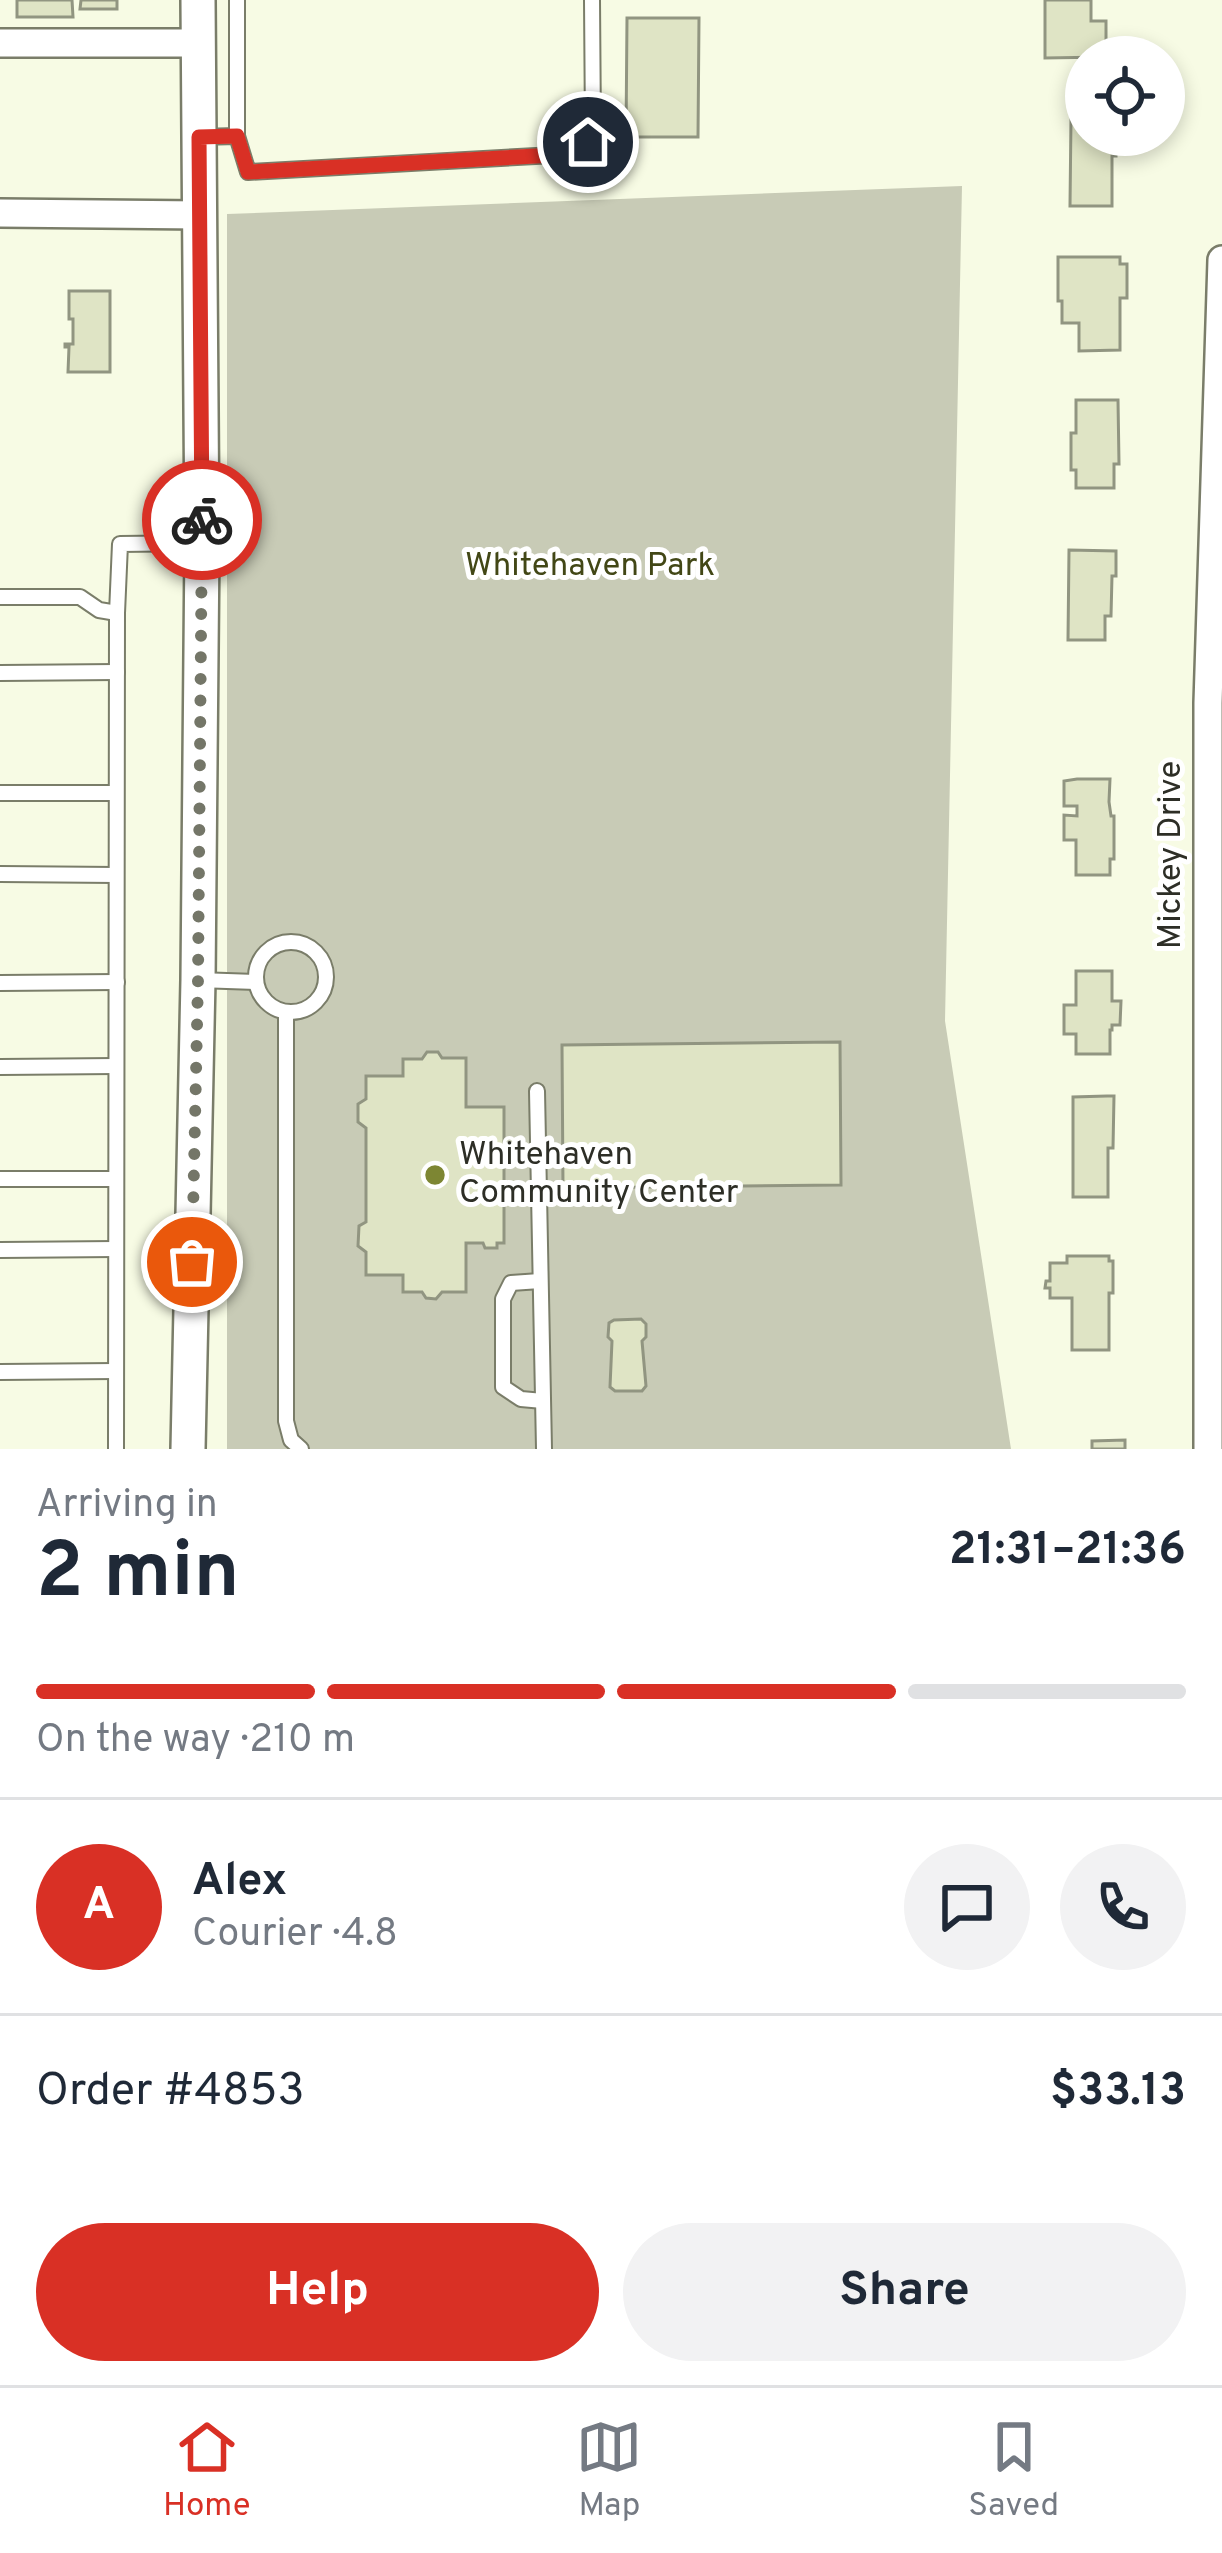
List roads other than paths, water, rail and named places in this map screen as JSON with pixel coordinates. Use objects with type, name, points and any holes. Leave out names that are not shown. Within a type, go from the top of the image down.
[{"type":"street","points":[[188,1449],[202,543],[198,0]]},
{"type":"street","points":[[0,43],[198,43]]},
{"type":"street","points":[[0,213],[201,215]]},
{"type":"street","name":"Mickey Drive","points":[[1208,1449],[1222,260]]},
{"type":"lane","points":[[237,0],[237,136],[248,172],[573,154],[593,131],[592,0]]},
{"type":"lane","points":[[199,137],[237,136]]},
{"type":"lane","points":[[116,1449],[119,544],[202,543]]},
{"type":"lane","points":[[0,597],[80,597],[99,610],[117,613]]},
{"type":"lane","points":[[0,673],[117,672]]},
{"type":"lane","points":[[0,793],[116,793]]},
{"type":"lane","points":[[0,874],[116,875]]},
{"type":"lane","points":[[298,944],[317,955],[326,977],[324,988],[309,1007],[286,1012],[265,1002],[256,982],[260,960],[277,945],[298,944]]},
{"type":"lane","points":[[198,980],[256,982]]},
{"type":"lane","points":[[0,983],[117,982]]},
{"type":"lane","points":[[286,1012],[286,1420],[291,1440],[301,1449]]},
{"type":"lane","points":[[0,1067],[116,1066]]},
{"type":"lane","points":[[537,1091],[544,1449]]},
{"type":"lane","points":[[0,1179],[116,1179]]},
{"type":"lane","points":[[0,1250],[116,1249]]},
{"type":"lane","points":[[540,1281],[511,1283],[503,1299],[503,1387],[521,1399],[544,1401]]},
{"type":"lane","points":[[0,1372],[116,1371]]},
{"type":"place","name":"Whitehaven Community Center","points":[[435,1175]]},
{"type":"park label","name":"Whitehaven Park","points":[[590,567]]}]
